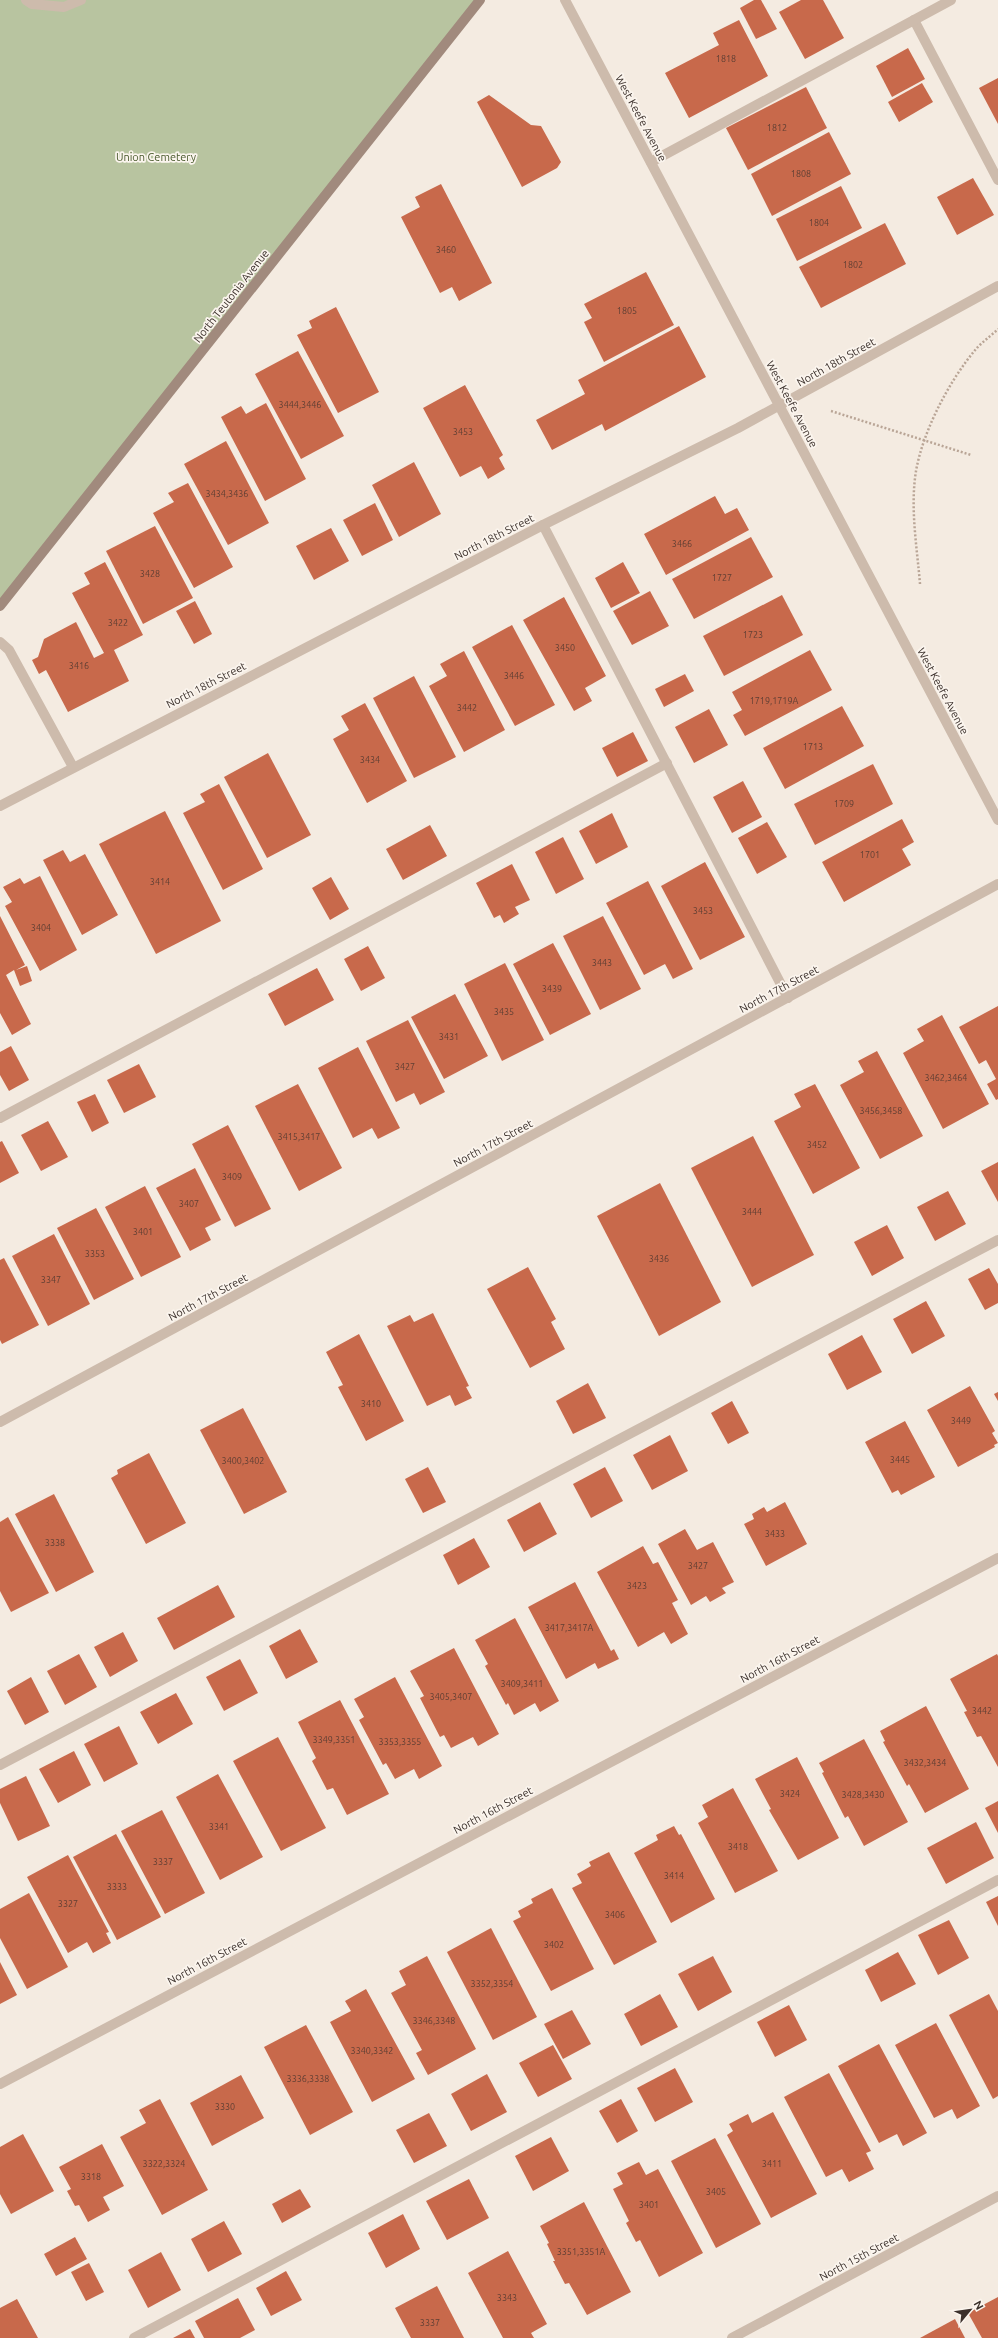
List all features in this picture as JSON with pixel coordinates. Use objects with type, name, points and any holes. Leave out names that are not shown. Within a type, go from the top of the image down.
[{"type":"main road","name":"North Teutonia Avenue","points":[[0,606],[480,0]]},
{"type":"street","points":[[26,0],[32,4],[64,7],[81,0]]},
{"type":"street","name":"West Keefe Avenue","points":[[565,0],[998,820]]},
{"type":"street","points":[[651,162],[951,0]]},
{"type":"street","points":[[914,20],[998,180]]},
{"type":"street","name":"North 18th Street","points":[[0,806],[543,525],[780,406],[998,286]]},
{"type":"street","points":[[543,525],[788,998]]},
{"type":"street","points":[[0,642],[10,650],[73,768]]},
{"type":"street","points":[[0,1118],[667,763]]},
{"type":"street","name":"North 17th Street","points":[[0,1422],[998,884]]},
{"type":"street","points":[[0,1765],[998,1240]]},
{"type":"street","name":"North 16th Street","points":[[0,2084],[998,1558]]},
{"type":"street","points":[[134,2338],[998,1880]]},
{"type":"street","name":"North 15th Street","points":[[732,2338],[998,2196]]},
{"type":"path","points":[[920,584],[914,515],[916,472],[923,440],[959,374],[976,349],[998,329]]},
{"type":"path","points":[[831,411],[971,455]]},
{"type":"green space","name":"Union Cemetery","points":[[0,0],[480,0],[0,606]]},
{"type":"building","points":[[754,0],[761,0],[777,29],[756,39],[740,8]]},
{"type":"building","points":[[801,0],[823,0],[844,38],[805,59],[779,12]]},
{"type":"building","points":[[739,20],[768,76],[689,118],[665,73],[719,45],[713,33]]},
{"type":"building","points":[[908,48],[925,79],[892,97],[876,66]]},
{"type":"building","points":[[998,78],[998,124],[979,88]]},
{"type":"building","points":[[922,83],[933,102],[899,122],[888,102]]},
{"type":"building","points":[[806,87],[827,128],[748,170],[726,128]]},
{"type":"building","points":[[489,95],[531,125],[541,126],[561,162],[557,168],[522,187],[477,102]]},
{"type":"building","points":[[829,132],[851,174],[772,216],[751,174]]},
{"type":"building","points":[[973,178],[994,215],[957,235],[937,197]]},
{"type":"building","points":[[441,184],[492,283],[459,301],[452,287],[440,293],[401,217],[420,207],[415,197]]},
{"type":"building","points":[[841,186],[862,228],[797,261],[776,219]]},
{"type":"building","points":[[885,223],[906,264],[821,308],[799,267]]},
{"type":"building","points":[[646,272],[674,325],[604,362],[584,322],[592,318],[584,304]]},
{"type":"building","points":[[336,307],[379,392],[338,413],[297,335],[312,328],[309,321]]},
{"type":"building","points":[[679,326],[706,377],[605,431],[602,424],[552,450],[536,420],[585,394],[578,380]]},
{"type":"building","points":[[298,351],[344,436],[301,459],[255,374]]},
{"type":"building","points":[[465,385],[503,455],[499,458],[505,469],[488,479],[481,466],[460,477],[423,408]]},
{"type":"building","points":[[266,403],[306,479],[265,501],[221,417],[241,406],[246,414]]},
{"type":"building","points":[[226,441],[269,523],[228,545],[184,464]]},
{"type":"building","points":[[414,462],[441,514],[399,537],[372,485]]},
{"type":"building","points":[[188,483],[233,567],[194,588],[153,513],[174,502],[168,493]]},
{"type":"building","points":[[715,496],[725,514],[737,508],[749,530],[666,575],[644,534]]},
{"type":"building","points":[[375,503],[393,540],[362,556],[343,520]]},
{"type":"building","points":[[155,526],[193,598],[143,624],[106,551]]},
{"type":"building","points":[[331,528],[349,561],[314,580],[296,546]]},
{"type":"building","points":[[751,537],[773,577],[694,619],[672,579]]},
{"type":"building","points":[[105,562],[143,635],[114,650],[129,681],[68,712],[46,670],[39,674],[32,660],[38,657],[44,639],[76,622],[94,658],[104,653],[72,593],[90,584],[84,573]]},
{"type":"building","points":[[623,562],[640,593],[611,608],[595,578]]},
{"type":"building","points":[[650,591],[669,626],[632,645],[613,611]]},
{"type":"building","points":[[782,595],[803,635],[724,676],[703,636]]},
{"type":"building","points":[[564,597],[606,676],[585,688],[592,701],[574,711],[523,620]]},
{"type":"building","points":[[195,601],[212,634],[194,644],[176,611]]},
{"type":"building","points":[[512,625],[555,705],[515,726],[472,647]]},
{"type":"building","points":[[810,650],[832,690],[745,736],[733,715],[742,710],[732,692]]},
{"type":"building","points":[[464,651],[505,730],[464,752],[429,686],[447,676],[440,664]]},
{"type":"building","points":[[685,674],[694,691],[664,707],[655,689]]},
{"type":"building","points":[[414,676],[456,757],[414,778],[373,698]]},
{"type":"building","points":[[365,703],[407,781],[367,803],[333,739],[349,730],[341,716]]},
{"type":"building","points":[[842,706],[864,746],[785,789],[763,748]]},
{"type":"building","points":[[709,709],[728,745],[694,763],[675,727]]},
{"type":"building","points":[[633,732],[648,761],[617,777],[602,748]]},
{"type":"building","points":[[268,753],[311,835],[267,858],[224,777]]},
{"type":"building","points":[[873,764],[893,804],[815,845],[794,804]]},
{"type":"building","points":[[743,781],[762,817],[732,833],[713,797]]},
{"type":"building","points":[[219,784],[263,869],[223,890],[183,813],[205,802],[200,794]]},
{"type":"building","points":[[165,811],[221,921],[156,954],[99,844]]},
{"type":"building","points":[[612,813],[628,847],[596,864],[579,831]]},
{"type":"building","points":[[902,819],[914,842],[902,849],[911,865],[844,902],[822,862]]},
{"type":"building","points":[[767,822],[787,857],[757,874],[738,838]]},
{"type":"building","points":[[430,825],[447,856],[403,880],[386,849]]},
{"type":"building","points":[[563,837],[584,879],[556,894],[535,852]]},
{"type":"building","points":[[63,850],[70,862],[85,854],[118,915],[82,935],[43,860]]},
{"type":"building","points":[[705,862],[745,937],[700,960],[661,886]]},
{"type":"building","points":[[512,864],[530,900],[515,907],[519,914],[504,923],[500,915],[494,918],[476,883]]},
{"type":"building","points":[[40,876],[77,950],[40,971],[5,906],[12,902],[3,887],[20,878],[24,884]]},
{"type":"building","points":[[331,877],[349,909],[330,920],[312,888]]},
{"type":"building","points":[[648,881],[693,969],[673,979],[665,964],[644,975],[606,903]]},
{"type":"building","points":[[0,916],[25,965],[16,970],[27,966],[32,981],[20,986],[14,970],[6,975],[31,1024],[12,1035],[0,1013]]},
{"type":"building","points":[[603,916],[641,989],[600,1010],[563,936]]},
{"type":"building","points":[[553,943],[591,1014],[550,1035],[513,964]]},
{"type":"building","points":[[368,946],[385,978],[361,991],[344,959]]},
{"type":"building","points":[[505,963],[544,1040],[502,1061],[464,984]]},
{"type":"building","points":[[317,968],[334,1000],[285,1026],[268,994]]},
{"type":"building","points":[[455,994],[488,1056],[444,1079],[411,1017]]},
{"type":"building","points":[[998,1006],[998,1099],[996,1100],[987,1084],[996,1079],[986,1060],[979,1064],[959,1027]]},
{"type":"building","points":[[942,1015],[989,1104],[943,1129],[903,1053],[924,1041],[917,1029]]},
{"type":"building","points":[[408,1020],[445,1092],[420,1105],[414,1093],[396,1102],[366,1041]]},
{"type":"building","points":[[11,1046],[29,1080],[9,1091],[0,1075],[0,1052]]},
{"type":"building","points":[[358,1047],[400,1128],[378,1139],[372,1128],[353,1138],[318,1068]]},
{"type":"building","points":[[877,1051],[923,1136],[880,1159],[840,1085],[864,1072],[858,1061]]},
{"type":"building","points":[[139,1064],[156,1097],[124,1113],[107,1080]]},
{"type":"building","points":[[298,1084],[342,1168],[299,1191],[255,1106]]},
{"type":"building","points":[[815,1084],[860,1168],[813,1194],[774,1121],[801,1107],[794,1094]]},
{"type":"building","points":[[95,1094],[109,1123],[92,1132],[77,1102]]},
{"type":"building","points":[[48,1121],[68,1157],[41,1171],[21,1135]]},
{"type":"building","points":[[228,1125],[271,1209],[235,1227],[192,1144]]},
{"type":"building","points":[[753,1136],[814,1255],[752,1287],[691,1168]]},
{"type":"building","points":[[2,1141],[19,1173],[0,1183],[0,1142]]},
{"type":"building","points":[[998,1162],[998,1202],[981,1171]]},
{"type":"building","points":[[195,1168],[221,1220],[205,1228],[211,1240],[190,1251],[156,1188]]},
{"type":"building","points":[[660,1183],[721,1302],[659,1336],[597,1216]]},
{"type":"building","points":[[145,1186],[181,1257],[141,1277],[105,1207]]},
{"type":"building","points":[[948,1191],[966,1224],[935,1241],[917,1207]]},
{"type":"building","points":[[96,1208],[134,1279],[94,1300],[57,1228]]},
{"type":"building","points":[[887,1225],[904,1258],[872,1276],[854,1242]]},
{"type":"building","points":[[54,1234],[90,1304],[48,1326],[12,1256]]},
{"type":"building","points":[[4,1258],[39,1325],[2,1344],[0,1340],[0,1260]]},
{"type":"building","points":[[528,1267],[556,1319],[551,1322],[565,1349],[530,1368],[487,1289]]},
{"type":"building","points":[[989,1268],[998,1284],[998,1303],[985,1310],[968,1279]]},
{"type":"building","points":[[926,1301],[945,1336],[912,1354],[893,1319]]},
{"type":"building","points":[[433,1313],[469,1386],[466,1387],[472,1398],[455,1406],[450,1395],[427,1406],[387,1326],[410,1315],[414,1322]]},
{"type":"building","points":[[359,1334],[404,1421],[366,1441],[338,1387],[343,1385],[326,1352]]},
{"type":"building","points":[[862,1335],[882,1372],[847,1390],[828,1354]]},
{"type":"building","points":[[588,1383],[606,1418],[573,1434],[556,1401]]},
{"type":"building","points":[[970,1386],[995,1431],[992,1433],[998,1443],[994,1445],[995,1447],[958,1467],[927,1410]]},
{"type":"building","points":[[998,1392],[998,1401],[994,1394]]},
{"type":"building","points":[[732,1401],[749,1433],[728,1444],[711,1413]]},
{"type":"building","points":[[243,1408],[287,1492],[244,1514],[200,1430]]},
{"type":"building","points":[[905,1421],[935,1477],[901,1495],[898,1490],[892,1493],[865,1442]]},
{"type":"building","points":[[670,1435],[688,1471],[652,1490],[633,1455]]},
{"type":"building","points":[[149,1453],[186,1523],[146,1544],[111,1478],[118,1474],[117,1470]]},
{"type":"building","points":[[428,1467],[446,1502],[423,1513],[405,1479]]},
{"type":"building","points":[[605,1467],[623,1501],[591,1518],[573,1484]]},
{"type":"building","points":[[54,1494],[94,1572],[56,1592],[15,1514]]},
{"type":"building","points":[[540,1502],[557,1534],[524,1552],[507,1520]]},
{"type":"building","points":[[785,1502],[807,1544],[766,1566],[744,1524],[754,1519],[752,1514],[764,1507],[767,1512]]},
{"type":"building","points":[[8,1517],[49,1593],[11,1612],[0,1591],[0,1522]]},
{"type":"building","points":[[685,1529],[697,1550],[713,1542],[734,1582],[722,1588],[726,1593],[710,1602],[706,1596],[691,1605],[658,1544]]},
{"type":"building","points":[[474,1538],[490,1567],[458,1585],[443,1555]]},
{"type":"building","points":[[643,1546],[653,1564],[658,1562],[678,1600],[672,1603],[688,1634],[671,1644],[664,1632],[638,1647],[597,1572]]},
{"type":"building","points":[[575,1582],[611,1651],[614,1649],[619,1659],[598,1669],[595,1663],[566,1679],[528,1607]]},
{"type":"building","points":[[218,1585],[235,1617],[174,1650],[157,1618]]},
{"type":"building","points":[[515,1618],[559,1701],[540,1712],[535,1703],[514,1715],[508,1703],[506,1705],[485,1666],[488,1664],[475,1640]]},
{"type":"building","points":[[300,1629],[318,1662],[286,1679],[269,1646]]},
{"type":"building","points":[[123,1632],[138,1661],[110,1677],[94,1647]]},
{"type":"building","points":[[454,1648],[499,1734],[478,1746],[473,1737],[451,1748],[444,1735],[440,1737],[420,1698],[424,1696],[410,1671]]},
{"type":"building","points":[[79,1654],[97,1687],[65,1705],[47,1671]]},
{"type":"building","points":[[997,1654],[998,1767],[981,1736],[977,1737],[964,1712],[967,1711],[950,1679]]},
{"type":"building","points":[[240,1659],[258,1693],[224,1711],[206,1677]]},
{"type":"building","points":[[31,1677],[49,1712],[25,1725],[7,1691]]},
{"type":"building","points":[[395,1677],[442,1766],[419,1779],[414,1769],[395,1779],[386,1763],[383,1765],[359,1720],[364,1717],[354,1699]]},
{"type":"building","points":[[176,1693],[193,1724],[158,1744],[140,1712]]},
{"type":"building","points":[[340,1700],[389,1794],[347,1815],[333,1788],[327,1790],[312,1761],[316,1758],[298,1722]]},
{"type":"building","points":[[926,1706],[969,1789],[925,1813],[909,1784],[907,1786],[883,1742],[885,1741],[880,1731]]},
{"type":"building","points":[[119,1726],[138,1764],[104,1782],[84,1744]]},
{"type":"building","points":[[278,1737],[326,1828],[281,1851],[233,1761]]},
{"type":"building","points":[[864,1739],[908,1822],[864,1846],[848,1816],[845,1818],[822,1773],[824,1772],[819,1763]]},
{"type":"building","points":[[74,1751],[91,1785],[58,1803],[39,1769]]},
{"type":"building","points":[[797,1757],[839,1838],[798,1860],[769,1810],[771,1809],[755,1779]]},
{"type":"building","points":[[218,1774],[263,1857],[220,1880],[176,1797]]},
{"type":"building","points":[[26,1776],[50,1826],[18,1841],[0,1803],[0,1789]]},
{"type":"building","points":[[733,1788],[778,1871],[735,1893],[698,1823],[708,1817],[702,1805]]},
{"type":"building","points":[[998,1801],[998,1833],[985,1808]]},
{"type":"building","points":[[162,1810],[205,1893],[165,1914],[121,1831]]},
{"type":"building","points":[[976,1822],[994,1858],[946,1884],[927,1848]]},
{"type":"building","points":[[674,1826],[679,1835],[681,1834],[715,1899],[671,1923],[634,1853],[658,1840],[656,1835]]},
{"type":"building","points":[[116,1834],[161,1917],[117,1940],[73,1857]]},
{"type":"building","points":[[609,1852],[657,1942],[614,1965],[572,1888],[582,1883],[577,1874],[591,1866],[589,1862]]},
{"type":"building","points":[[68,1855],[109,1932],[106,1933],[111,1943],[93,1953],[87,1942],[68,1953],[27,1877]]},
{"type":"building","points":[[552,1888],[594,1969],[551,1991],[513,1921],[521,1917],[518,1911],[533,1903],[531,1899]]},
{"type":"building","points":[[29,1893],[68,1967],[27,1989],[0,1938],[0,1909]]},
{"type":"building","points":[[998,1896],[998,1926],[986,1902]]},
{"type":"building","points":[[949,1920],[969,1958],[938,1975],[918,1935]]},
{"type":"building","points":[[491,1928],[537,2017],[493,2040],[447,1952]]},
{"type":"building","points":[[898,1952],[916,1984],[881,2002],[865,1970]]},
{"type":"building","points":[[427,1956],[476,2049],[428,2075],[416,2053],[422,2050],[391,1993],[406,1985],[399,1971]]},
{"type":"building","points":[[713,1956],[732,1992],[698,2011],[678,1974]]},
{"type":"building","points":[[0,1962],[17,1995],[0,2004]]},
{"type":"building","points":[[366,1989],[415,2079],[372,2102],[330,2022],[351,2011],[345,2001]]},
{"type":"building","points":[[660,1994],[678,2027],[641,2046],[624,2014]]},
{"type":"building","points":[[989,1994],[998,2011],[998,2096],[993,2099],[949,2015]]},
{"type":"building","points":[[789,2005],[807,2040],[775,2057],[757,2022]]},
{"type":"building","points":[[572,2010],[591,2044],[563,2059],[544,2024]]},
{"type":"building","points":[[936,2023],[980,2106],[957,2119],[952,2109],[934,2118],[895,2045]]},
{"type":"building","points":[[306,2025],[353,2112],[310,2135],[264,2047]]},
{"type":"building","points":[[879,2044],[927,2133],[903,2146],[897,2134],[879,2143],[838,2066]]},
{"type":"building","points":[[553,2045],[572,2079],[538,2097],[519,2063]]},
{"type":"building","points":[[675,2068],[693,2102],[655,2122],[637,2088]]},
{"type":"building","points":[[829,2073],[871,2151],[866,2153],[874,2169],[849,2182],[842,2169],[826,2177],[784,2097]]},
{"type":"building","points":[[487,2074],[507,2112],[471,2131],[451,2094]]},
{"type":"building","points":[[241,2075],[264,2118],[212,2146],[190,2103]]},
{"type":"building","points":[[160,2099],[208,2190],[162,2215],[120,2137],[146,2123],[139,2110]]},
{"type":"building","points":[[621,2099],[638,2131],[617,2143],[599,2111]]},
{"type":"building","points":[[773,2112],[817,2194],[771,2218],[727,2135],[733,2131],[729,2124],[748,2114],[752,2123]]},
{"type":"building","points":[[429,2113],[447,2146],[414,2163],[396,2130]]},
{"type":"building","points":[[23,2134],[54,2191],[11,2214],[0,2194],[0,2147]]},
{"type":"building","points":[[551,2137],[569,2171],[533,2191],[515,2156]]},
{"type":"building","points":[[715,2138],[761,2224],[716,2248],[671,2161]]},
{"type":"building","points":[[102,2144],[124,2186],[103,2197],[110,2210],[88,2222],[79,2205],[75,2206],[67,2191],[71,2189],[59,2167]]},
{"type":"building","points":[[639,2162],[646,2175],[658,2169],[703,2253],[659,2277],[640,2240],[636,2242],[626,2223],[629,2221],[613,2189],[623,2184],[617,2173]]},
{"type":"building","points":[[469,2179],[489,2218],[447,2240],[426,2201]]},
{"type":"building","points":[[300,2189],[311,2207],[282,2223],[272,2204]]},
{"type":"building","points":[[584,2202],[631,2292],[587,2315],[569,2283],[565,2284],[553,2261],[555,2261],[547,2244],[549,2243],[540,2226]]},
{"type":"building","points":[[403,2214],[420,2249],[386,2268],[368,2233]]},
{"type":"building","points":[[224,2221],[242,2254],[208,2272],[191,2239]]},
{"type":"building","points":[[75,2237],[87,2259],[56,2276],[44,2254]]},
{"type":"building","points":[[508,2251],[547,2324],[531,2333],[534,2338],[503,2338],[468,2273]]},
{"type":"building","points":[[161,2252],[181,2290],[148,2308],[128,2270]]},
{"type":"building","points":[[89,2263],[104,2292],[86,2301],[71,2272]]},
{"type":"building","points":[[286,2271],[302,2300],[271,2316],[256,2288]]},
{"type":"building","points":[[437,2286],[464,2338],[411,2338],[395,2308]]},
{"type":"building","points":[[998,2297],[998,2338],[982,2338],[968,2313]]},
{"type":"building","points":[[238,2298],[255,2330],[240,2338],[204,2338],[195,2321]]},
{"type":"building","points":[[17,2299],[38,2338],[0,2338],[0,2308]]},
{"type":"building","points":[[955,2319],[965,2338],[920,2338]]},
{"type":"building","points":[[190,2329],[195,2338],[173,2338]]}]
